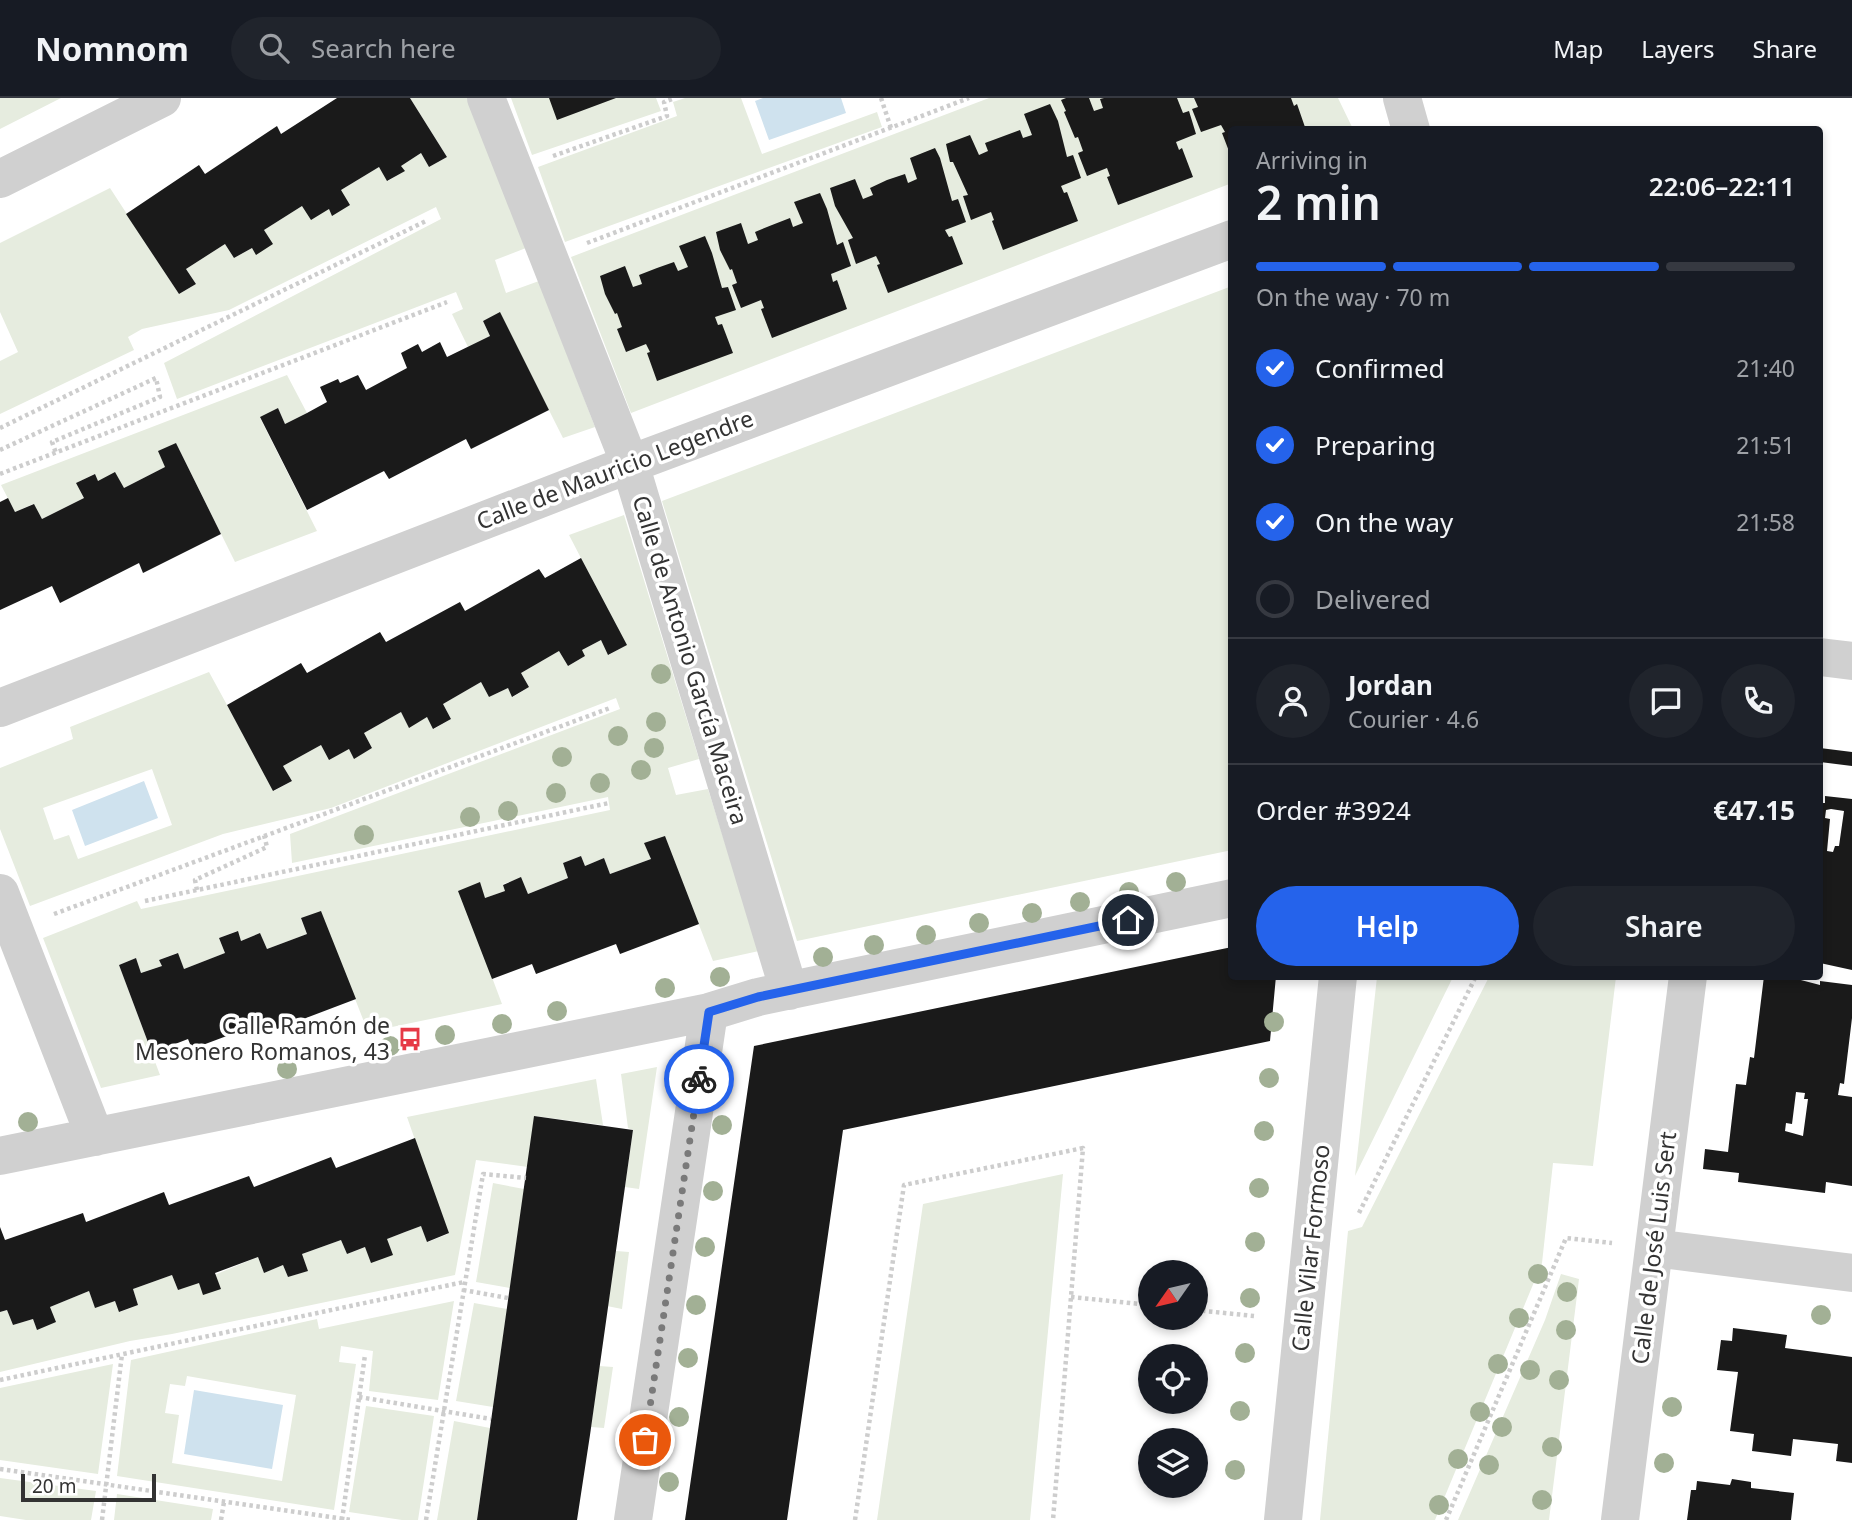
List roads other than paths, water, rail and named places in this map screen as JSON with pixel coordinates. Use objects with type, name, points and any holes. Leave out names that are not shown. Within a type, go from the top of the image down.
[{"type":"street","points":[[0,179],[162,98]]},
{"type":"street","name":"Calle de Antonio García Maceira","points":[[486,98],[630,464],[789,991]]},
{"type":"street","points":[[1402,98],[1410,126]]},
{"type":"street","name":"Calle de Mauricio Legendre","points":[[0,708],[630,464],[1228,240]]},
{"type":"street","points":[[1823,657],[1852,661]]},
{"type":"street","points":[[0,893],[95,1137]]},
{"type":"street","points":[[0,1156],[709,1012],[758,997],[1228,899]]},
{"type":"street","name":"Calle Vilar Formoso","points":[[1283,1520],[1338,980]]},
{"type":"street","name":"Calle de José Luis Sert","points":[[1620,1520],[1688,980]]},
{"type":"street","points":[[633,1520],[709,1012]]},
{"type":"street","points":[[1654,1248],[1852,1273]]},
{"type":"water","points":[[763,98],[841,98],[846,113],[769,140],[755,101]]},
{"type":"water","points":[[144,781],[158,818],[85,846],[72,810]]},
{"type":"water","points":[[194,1390],[283,1405],[272,1469],[184,1454]]},
{"type":"place","name":"Calle Ramón de Mesonero Romanos, 43","points":[[410,1039]]}]
